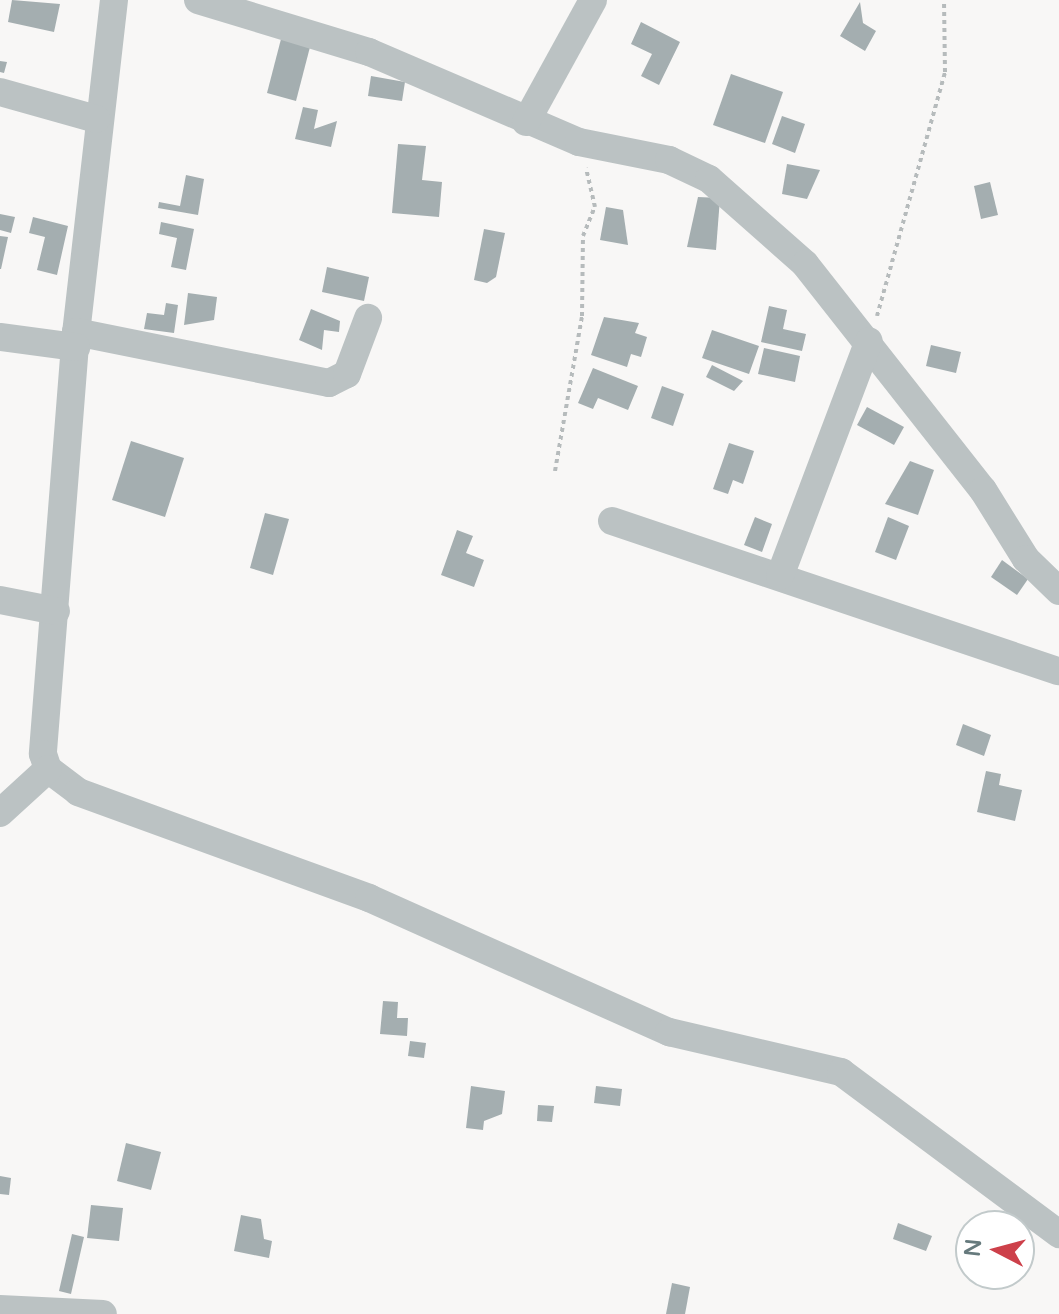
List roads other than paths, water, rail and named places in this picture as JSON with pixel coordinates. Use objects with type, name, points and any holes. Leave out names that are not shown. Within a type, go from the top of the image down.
[{"type":"street","points":[[114,0],[96,119],[76,340],[43,754],[48,769],[78,792],[369,898],[669,1032],[841,1072],[1059,1234]]},
{"type":"street","points":[[198,0],[369,52],[526,122],[579,142],[669,160],[709,179],[805,264],[869,341],[1026,559],[1059,591]]},
{"type":"street","points":[[526,122],[593,0]]},
{"type":"street","points":[[0,92],[96,119]]},
{"type":"street","points":[[0,337],[76,340],[329,383],[347,374],[368,318]]},
{"type":"street","points":[[780,576],[869,341]]},
{"type":"street","points":[[612,521],[1059,671]]},
{"type":"street","points":[[0,600],[56,611]]},
{"type":"street","points":[[0,813],[48,769]]},
{"type":"street","points":[[0,1309],[103,1314]]}]
